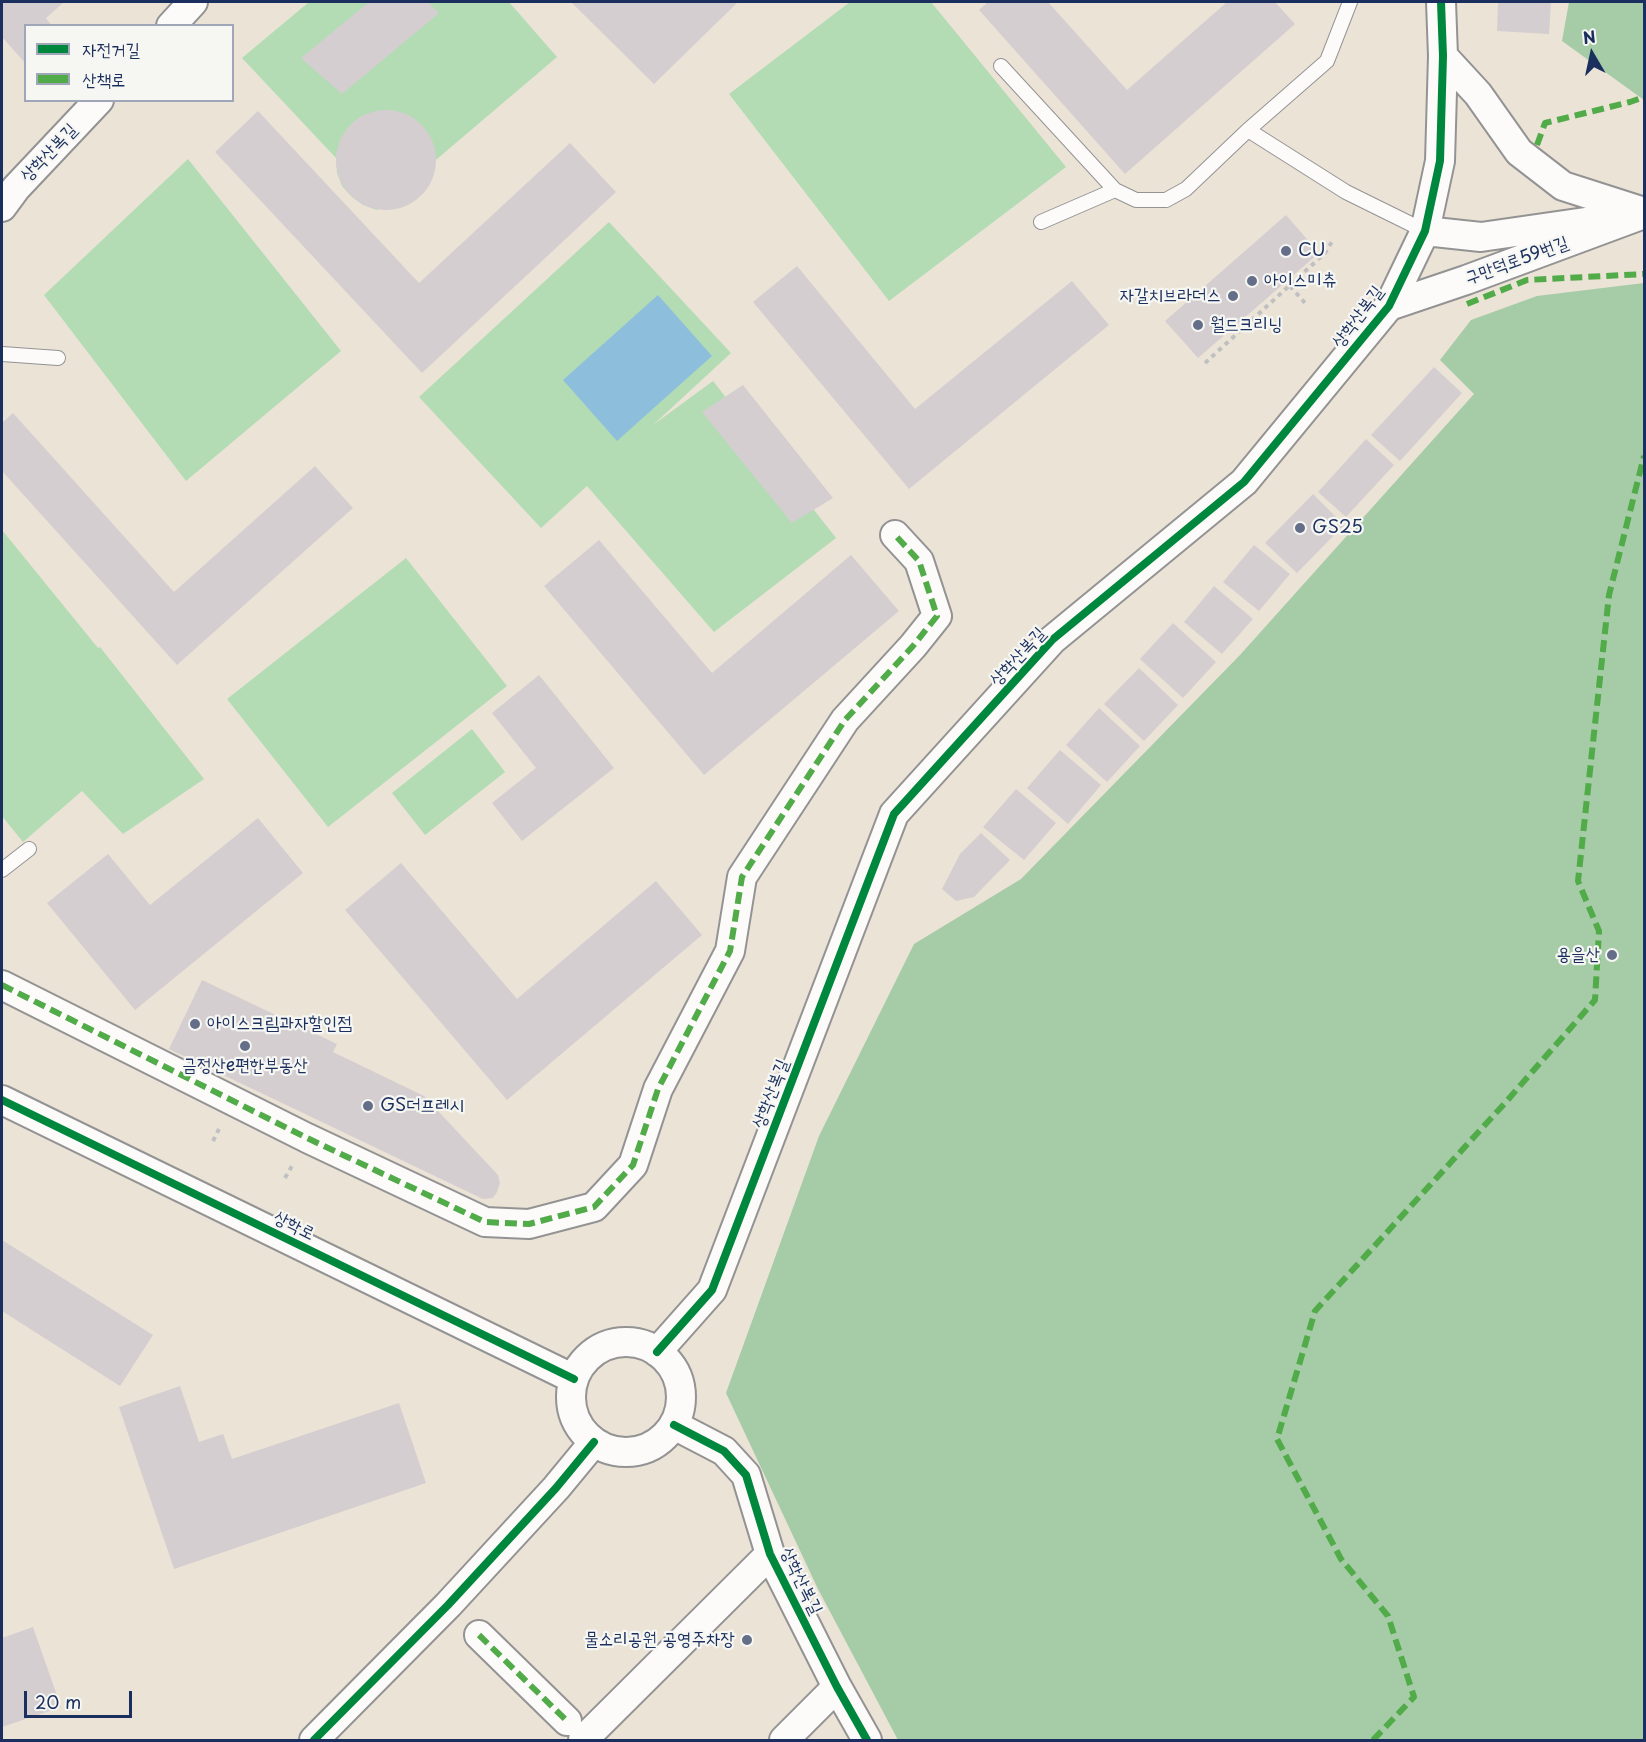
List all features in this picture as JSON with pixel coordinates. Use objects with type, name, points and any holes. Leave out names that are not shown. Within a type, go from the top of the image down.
[{"type":"street","points":[[173,24],[193,2]]},
{"type":"street","name":"상학산복길","points":[[657,1352],[712,1290],[894,814],[1052,640],[1244,482],[1389,306],[1425,231],[1440,161],[1443,57],[1441,2]]},
{"type":"street","points":[[1443,57],[1478,93],[1519,153],[1563,186],[1644,214]]},
{"type":"street","name":"상학산복길","points":[[2,207],[16,188],[97,102]]},
{"type":"street","name":"구만덕로59번길","points":[[1425,231],[1481,237],[1644,214]]},
{"type":"street","name":"구만덕로59번길","points":[[1389,306],[1644,214]]},
{"type":"street","points":[[2,984],[307,1138],[485,1222],[529,1224],[594,1207],[633,1165],[658,1089],[730,951],[742,877],[845,720],[914,646],[937,616],[918,561],[895,534]]},
{"type":"street","name":"상학로","points":[[2,1100],[574,1379]]},
{"type":"street","points":[[625,1342],[642,1344],[657,1352],[669,1362],[677,1376],[681,1392],[680,1408],[674,1425],[662,1439],[646,1448],[628,1452],[610,1450],[594,1442],[581,1430],[573,1414],[570,1396],[581,1364],[593,1353],[609,1345],[625,1342]]},
{"type":"street","name":"상학산복길","points":[[674,1425],[724,1451],[746,1475],[770,1554],[837,1687],[867,1740]]},
{"type":"street","points":[[314,1740],[456,1596],[556,1488],[594,1442]]},
{"type":"street","points":[[479,1635],[575,1731],[770,1554]]},
{"type":"street","points":[[784,1740],[837,1687]]},
{"type":"lane","points":[[1001,66],[1116,190],[1136,200],[1166,200],[1186,189],[1248,130],[1327,61],[1350,2]]},
{"type":"lane","points":[[1248,130],[1346,192],[1425,231]]},
{"type":"lane","points":[[1041,222],[1116,190]]},
{"type":"lane","points":[[2,354],[58,358]]},
{"type":"lane","points":[[2,870],[29,849]]},
{"type":"path","points":[[1205,363],[1325,254],[1333,240]]},
{"type":"path","points":[[1290,286],[1305,303]]},
{"type":"green space","points":[[309,2],[509,2],[557,57],[377,210],[363,205],[342,186],[337,173],[336,158],[242,58]]},
{"type":"green space","points":[[850,2],[931,2],[1066,167],[889,301],[729,94]]},
{"type":"green space","points":[[1569,2],[1644,2],[1644,100],[1562,41]]},
{"type":"green space","points":[[188,159],[341,351],[186,481],[44,295]]},
{"type":"green space","points":[[609,222],[731,353],[653,425],[713,381],[836,538],[714,632],[587,486],[541,528],[419,397]]},
{"type":"green space","points":[[1644,283],[1644,1740],[898,1740],[818,1589],[726,1393],[819,1136],[914,944],[1021,879],[1240,655],[1474,394],[1440,360],[1471,320],[1537,296]]},
{"type":"green space","points":[[2,530],[98,648],[100,647],[204,779],[123,834],[82,791],[23,842],[2,816]]},
{"type":"green space","points":[[406,558],[507,686],[328,827],[227,699]]},
{"type":"green space","points":[[472,729],[505,772],[425,835],[392,793]]},
{"type":"water","points":[[658,295],[712,356],[617,441],[563,380]]},
{"type":"building","points":[[2,2],[64,2],[46,18],[50,24],[24,24],[24,62],[2,37]]},
{"type":"building","points":[[369,2],[428,2],[439,13],[342,94],[301,58]]},
{"type":"building","points":[[571,2],[738,2],[654,84]]},
{"type":"building","points":[[988,2],[1048,2],[1127,90],[1227,2],[1275,2],[1295,24],[1125,174],[979,10]]},
{"type":"building","points":[[1498,2],[1551,2],[1549,34],[1497,31]]},
{"type":"building","points":[[386,110],[405,114],[422,124],[432,141],[436,160],[432,179],[422,196],[405,206],[386,210],[367,206],[350,196],[340,179],[336,160],[340,141],[350,124],[367,114]]},
{"type":"building","points":[[258,111],[419,283],[570,143],[616,192],[422,373],[215,152]]},
{"type":"building","points":[[1286,215],[1319,253],[1198,358],[1165,321]]},
{"type":"building","points":[[797,266],[915,409],[1072,281],[1109,325],[909,489],[753,302]]},
{"type":"building","points":[[1434,367],[1462,393],[1400,461],[1371,435]]},
{"type":"building","points":[[743,385],[833,498],[792,523],[702,412]]},
{"type":"building","points":[[13,413],[174,592],[315,466],[353,508],[177,665],[2,471],[2,423]]},
{"type":"building","points":[[1366,439],[1394,465],[1346,517],[1318,492]]},
{"type":"building","points":[[1313,494],[1344,525],[1297,573],[1265,543]]},
{"type":"building","points":[[599,540],[712,673],[851,555],[899,611],[704,775],[544,586]]},
{"type":"building","points":[[1254,545],[1290,574],[1259,611],[1223,582]]},
{"type":"building","points":[[1214,586],[1253,619],[1222,654],[1184,622]]},
{"type":"building","points":[[1173,623],[1216,662],[1183,698],[1140,659]]},
{"type":"building","points":[[1139,668],[1178,705],[1144,741],[1104,704]]},
{"type":"building","points":[[539,675],[614,768],[522,841],[492,803],[536,768],[492,713]]},
{"type":"building","points":[[1099,708],[1140,746],[1107,782],[1066,745]]},
{"type":"building","points":[[1060,750],[1101,785],[1068,824],[1027,788]]},
{"type":"building","points":[[1016,789],[1056,823],[1024,860],[983,827]]},
{"type":"building","points":[[258,818],[303,873],[135,1010],[47,903],[108,854],[150,905]]},
{"type":"building","points":[[981,833],[1010,860],[974,897],[956,901],[942,889],[960,854]]},
{"type":"building","points":[[401,863],[517,999],[656,881],[702,935],[507,1100],[345,910]]},
{"type":"building","points":[[202,980],[337,1044],[333,1052],[424,1096],[498,1175],[500,1183],[493,1198],[483,1199],[169,1049]]},
{"type":"building","points":[[2,1240],[153,1335],[120,1386],[2,1311]]},
{"type":"building","points":[[180,1386],[199,1442],[223,1434],[232,1459],[399,1403],[426,1483],[174,1569],[119,1407]]},
{"type":"building","points":[[33,1627],[61,1707],[2,1727],[2,1638]]},
{"type":"marked path","points":[[1537,145],[1545,123],[1644,97]]},
{"type":"marked path","points":[[1467,304],[1527,280],[1644,274]]},
{"type":"marked path","points":[[1373,1740],[1414,1697],[1388,1616],[1341,1559],[1277,1439],[1315,1311],[1505,1103],[1595,1000],[1599,931],[1578,881],[1609,595],[1644,456]]},
{"type":"marked path","points":[[2,985],[307,1138],[485,1222],[529,1224],[594,1207],[633,1165],[658,1089],[730,951],[742,877],[845,720],[913,646],[937,616],[919,561],[895,535]]},
{"type":"marked path","points":[[479,1635],[567,1721]]},
{"type":"cycle path","points":[[657,1352],[712,1290],[894,814],[1052,640],[1244,482],[1389,306],[1425,231],[1440,161],[1443,56],[1441,2]]},
{"type":"cycle path","points":[[2,1100],[574,1379]]},
{"type":"cycle path","points":[[674,1425],[724,1451],[746,1475],[770,1554],[837,1687],[867,1740]]},
{"type":"cycle path","points":[[314,1740],[448,1605],[556,1488],[594,1442]]},
{"type":"place","name":"CU","points":[[1286,251]]},
{"type":"place","name":"아이스미츄","points":[[1252,281]]},
{"type":"place","name":"자갈치브라더스","points":[[1233,296]]},
{"type":"place","name":"월드크리닝","points":[[1198,325]]},
{"type":"place","name":"GS25","points":[[1300,528]]},
{"type":"place","name":"용을산","points":[[1612,955]]},
{"type":"place","name":"아이스크림과자할인점","points":[[195,1024]]},
{"type":"place","name":"금정산e편한부동산","points":[[245,1046]]},
{"type":"place","name":"GS더프레시","points":[[368,1106]]},
{"type":"place","name":"물소리공원 공영주차장","points":[[747,1640]]}]
